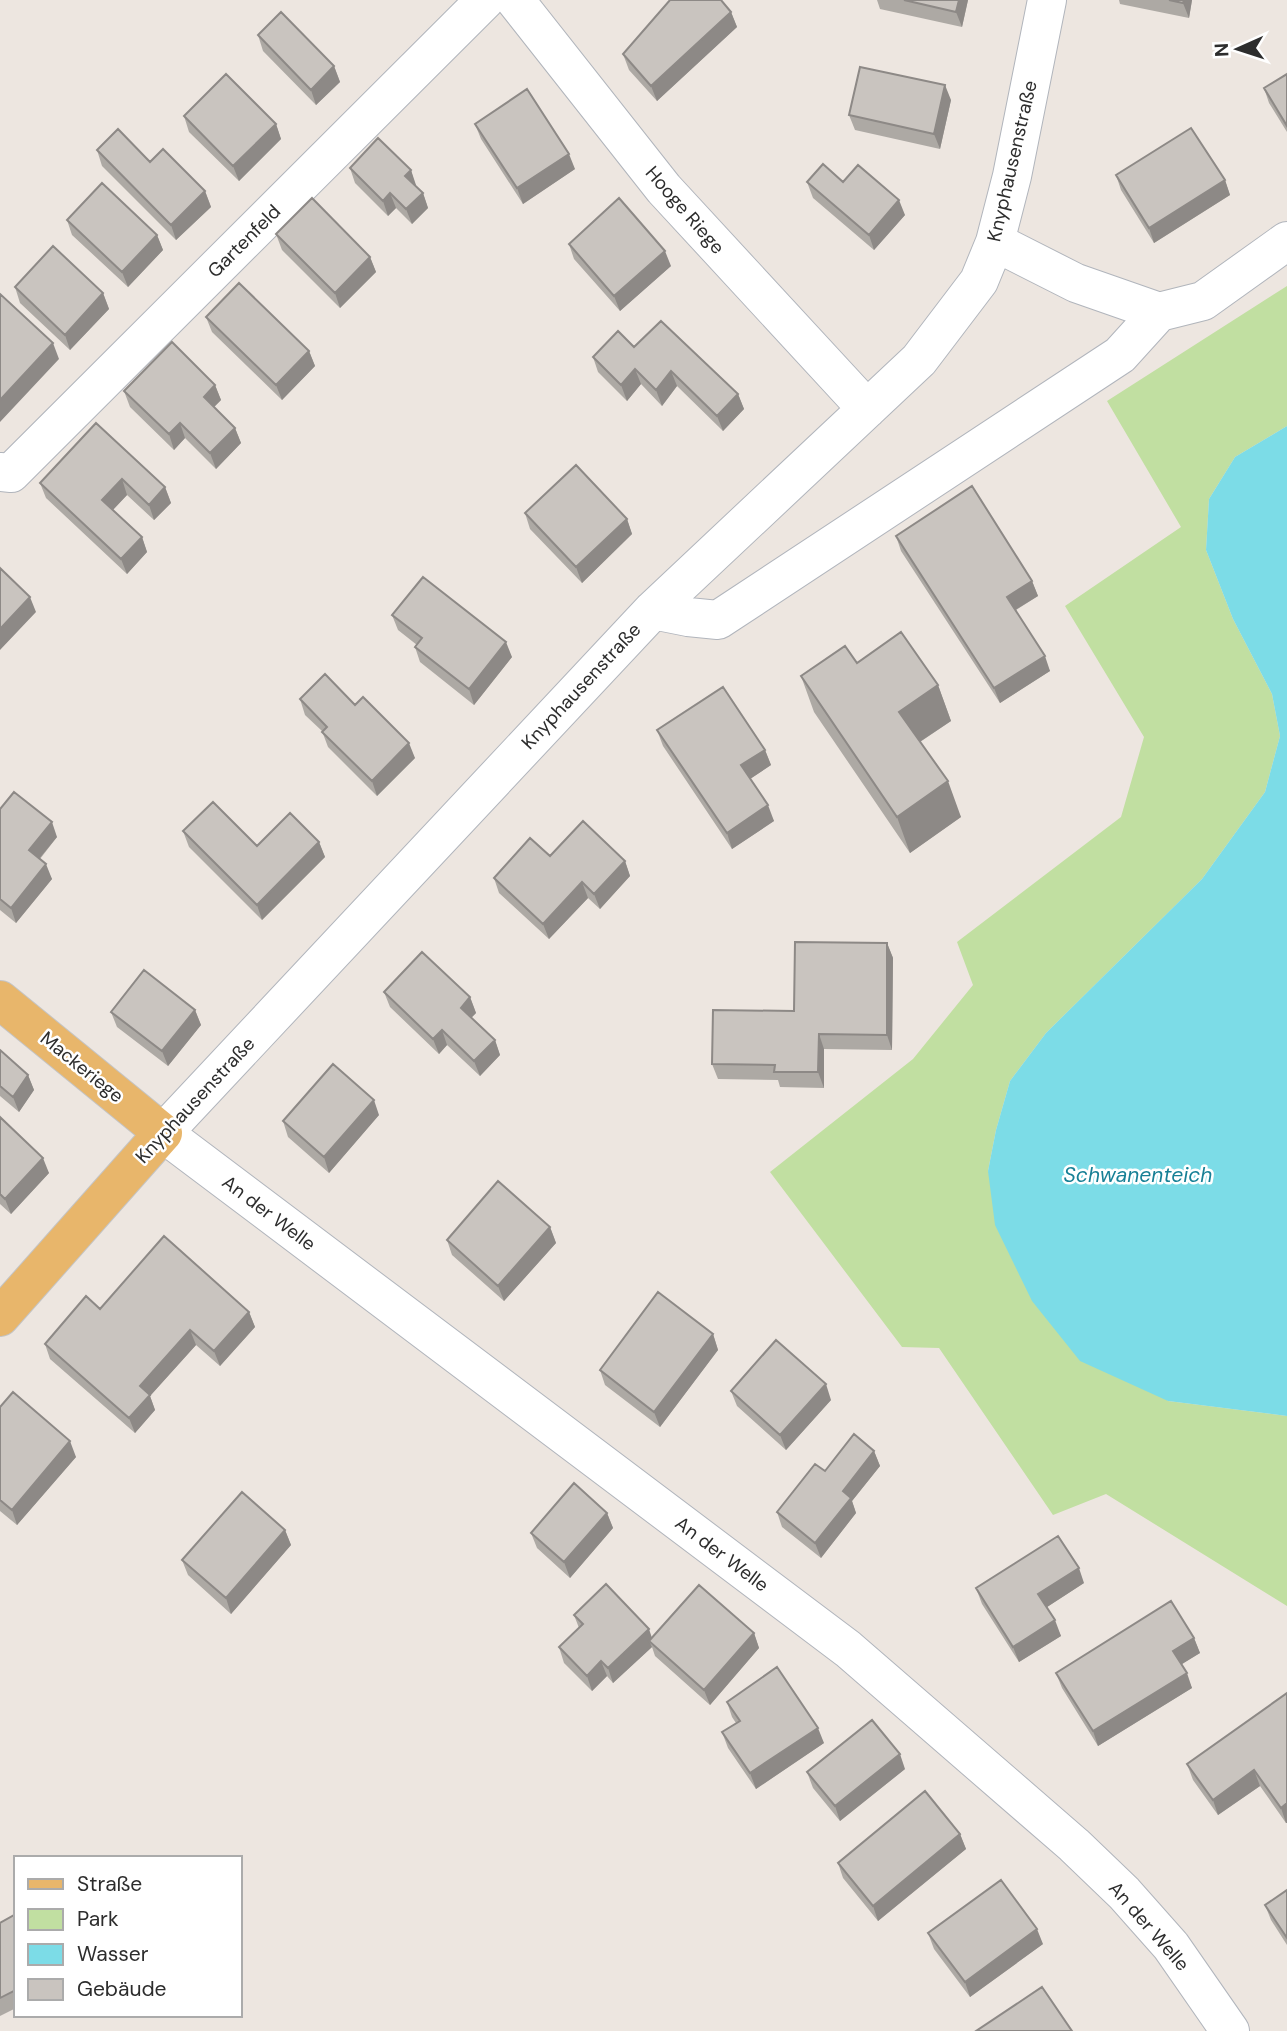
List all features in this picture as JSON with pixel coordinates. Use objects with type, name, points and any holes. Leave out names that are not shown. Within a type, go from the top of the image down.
[{"type":"main road","name":"Mackeriege","points":[[0,1000],[163,1133]]},
{"type":"main road","name":"Knyphausenstraße","points":[[0,1317],[163,1133]]},
{"type":"street","name":"Gartenfeld","points":[[0,472],[11,473],[485,0]]},
{"type":"street","name":"Hooge Riege","points":[[515,0],[664,189],[867,409]]},
{"type":"street","name":"Knyphausenstraße","points":[[163,1133],[653,610],[919,360],[979,281],[995,242],[1012,176],[1047,0]]},
{"type":"street","points":[[995,242],[1076,283],[1159,312],[1203,301],[1287,241]]},
{"type":"street","points":[[653,610],[718,620],[1120,355],[1159,312]]},
{"type":"street","name":"An der Welle","points":[[163,1133],[848,1649],[1074,1845],[1124,1893],[1171,1946],[1230,2031]]},
{"type":"green space","points":[[1287,286],[1287,426],[1235,457],[1209,499],[1206,550],[1233,619],[1272,694],[1280,736],[1265,792],[1202,879],[1046,1033],[1010,1081],[988,1171],[1168,1401],[1287,1416],[1287,1606],[1106,1494],[1053,1515],[939,1348],[902,1347],[770,1172],[913,1059],[973,985],[957,942],[1121,817],[1144,737],[1065,606],[1181,527],[1107,401]]},
{"type":"water","name":"Schwanenteich","points":[[1287,426],[1287,1416],[1168,1401],[1080,1361],[1032,1301],[995,1225],[988,1171],[1010,1081],[1046,1033],[1202,879],[1265,792],[1280,736],[1272,694],[1233,619],[1206,550],[1209,499],[1235,457]]},
{"type":"building","points":[[670,0],[721,0],[731,12],[651,86],[623,54]]},
{"type":"building","points":[[904,0],[959,0],[956,12]]},
{"type":"building","points":[[281,12],[334,66],[311,90],[258,35]]},
{"type":"building","points":[[860,67],[945,85],[934,134],[849,115]]},
{"type":"building","points":[[226,74],[276,124],[233,166],[184,116]]},
{"type":"building","points":[[1287,74],[1287,126],[1264,88]]},
{"type":"building","points":[[527,89],[569,154],[517,188],[475,124]]},
{"type":"building","points":[[1191,128],[1225,180],[1149,228],[1116,175]]},
{"type":"building","points":[[118,129],[150,162],[163,149],[205,191],[171,225],[97,150]]},
{"type":"building","points":[[378,138],[411,170],[405,176],[423,193],[406,209],[390,193],[383,201],[350,168]]},
{"type":"building","points":[[823,164],[843,182],[858,165],[899,200],[869,235],[807,182]]},
{"type":"building","points":[[102,183],[157,235],[122,272],[67,220]]},
{"type":"building","points":[[312,198],[370,257],[335,293],[276,234]]},
{"type":"building","points":[[619,198],[665,251],[614,296],[569,244]]},
{"type":"building","points":[[53,246],[103,293],[65,335],[15,287]]},
{"type":"building","points":[[239,283],[309,351],[276,385],[206,317]]},
{"type":"building","points":[[0,294],[53,343],[0,400]]},
{"type":"building","points":[[661,321],[738,394],[717,416],[671,371],[656,390],[635,369],[621,385],[593,357],[618,331],[634,347]]},
{"type":"building","points":[[172,342],[215,385],[204,397],[235,428],[210,453],[180,423],[169,434],[124,391]]},
{"type":"building","points":[[96,423],[165,487],[149,505],[122,479],[102,500],[142,537],[121,559],[40,483]]},
{"type":"building","points":[[576,465],[627,519],[576,567],[525,513]]},
{"type":"building","points":[[972,486],[1032,581],[1007,597],[1045,656],[994,688],[896,536]]},
{"type":"building","points":[[0,568],[30,597],[0,629]]},
{"type":"building","points":[[423,577],[506,642],[469,689],[415,647],[422,638],[392,615]]},
{"type":"building","points":[[901,632],[938,685],[899,712],[948,781],[897,817],[801,676],[845,646],[857,663]]},
{"type":"building","points":[[325,674],[355,705],[363,697],[409,743],[372,781],[322,732],[327,727],[300,699]]},
{"type":"building","points":[[723,687],[765,750],[741,765],[768,805],[727,833],[657,730]]},
{"type":"building","points":[[14,792],[52,822],[29,850],[46,864],[11,908],[0,899],[0,809]]},
{"type":"building","points":[[213,802],[257,846],[290,813],[319,842],[257,905],[183,831]]},
{"type":"building","points":[[583,821],[625,861],[594,894],[582,882],[543,924],[494,878],[530,838],[550,856]]},
{"type":"building","points":[[795,942],[887,943],[887,1035],[819,1034],[818,1072],[774,1072],[775,1065],[712,1064],[713,1010],[794,1011]]},
{"type":"building","points":[[422,952],[470,997],[461,1008],[495,1040],[474,1061],[442,1030],[433,1039],[384,992]]},
{"type":"building","points":[[144,970],[195,1010],[162,1051],[111,1012]]},
{"type":"building","points":[[0,1050],[28,1075],[13,1097],[0,1086]]},
{"type":"building","points":[[333,1064],[374,1100],[324,1157],[283,1121]]},
{"type":"building","points":[[0,1117],[43,1158],[5,1199],[0,1194]]},
{"type":"building","points":[[498,1181],[550,1227],[498,1286],[447,1240]]},
{"type":"building","points":[[164,1236],[249,1312],[214,1351],[190,1330],[140,1386],[150,1395],[129,1418],[45,1344],[86,1296],[100,1309]]},
{"type":"building","points":[[658,1292],[713,1334],[654,1412],[600,1370]]},
{"type":"building","points":[[776,1340],[826,1384],[780,1435],[731,1391]]},
{"type":"building","points":[[13,1392],[70,1441],[12,1510],[0,1500],[0,1407]]},
{"type":"building","points":[[854,1434],[874,1451],[843,1491],[851,1498],[815,1543],[777,1512],[815,1464],[825,1471]]},
{"type":"building","points":[[574,1483],[607,1513],[564,1562],[531,1533]]},
{"type":"building","points":[[242,1492],[285,1530],[226,1598],[182,1560]]},
{"type":"building","points":[[1058,1536],[1079,1568],[1038,1594],[1055,1620],[1013,1647],[976,1588]]},
{"type":"building","points":[[606,1584],[649,1629],[608,1668],[601,1661],[587,1676],[559,1647],[583,1624],[574,1615]]},
{"type":"building","points":[[699,1585],[754,1633],[704,1690],[649,1641]]},
{"type":"building","points":[[1171,1601],[1194,1638],[1173,1651],[1187,1673],[1093,1731],[1056,1673]]},
{"type":"building","points":[[777,1667],[818,1728],[750,1773],[722,1732],[740,1721],[727,1702]]},
{"type":"building","points":[[1287,1693],[1287,1803],[1281,1808],[1254,1770],[1213,1800],[1187,1764]]},
{"type":"building","points":[[872,1720],[900,1754],[835,1806],[807,1772]]},
{"type":"building","points":[[925,1791],[960,1834],[873,1906],[838,1863]]},
{"type":"building","points":[[1001,1880],[1037,1929],[965,1982],[928,1933]]},
{"type":"building","points":[[1287,1890],[1287,1938],[1265,1905]]},
{"type":"building","points":[[14,1915],[14,1991],[0,1998],[0,1923]]},
{"type":"building","points":[[1042,1987],[1072,2031],[976,2031]]}]
